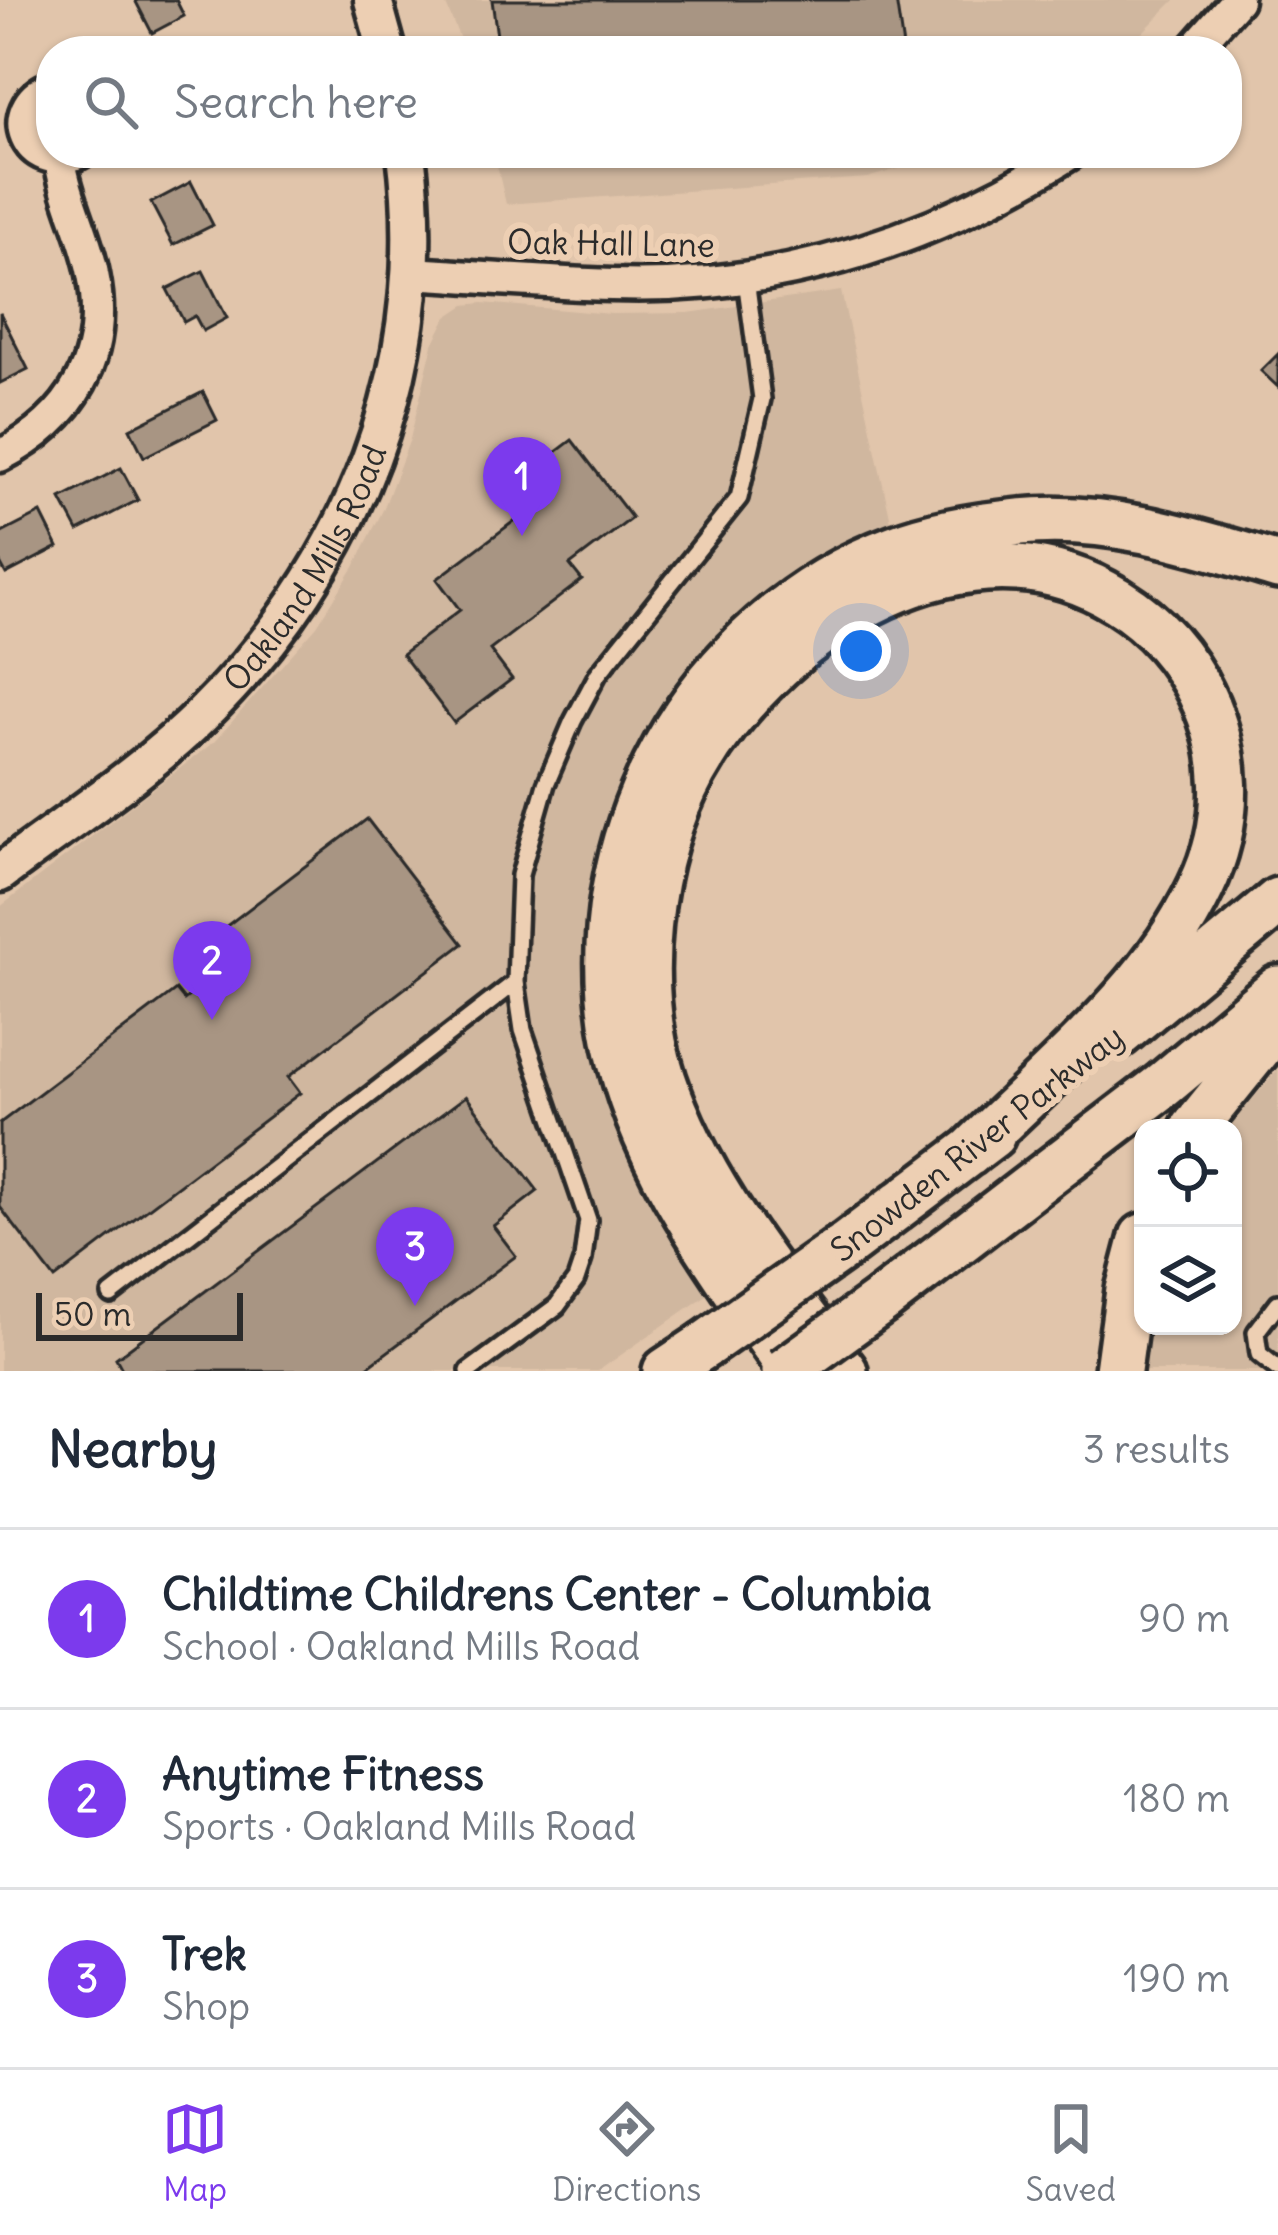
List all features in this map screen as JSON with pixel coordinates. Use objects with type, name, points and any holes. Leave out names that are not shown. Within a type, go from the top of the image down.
[{"type":"main road","points":[[789,1371],[667,1183],[628,1089],[610,999],[612,901],[623,851],[637,802],[687,710],[749,638],[793,604],[895,548],[958,531],[1023,521],[1074,521],[1190,540],[1278,566]]},
{"type":"main road","points":[[844,1371],[717,1196],[667,1091],[647,994],[646,956],[660,864],[693,772],[744,702],[814,635],[907,586],[967,568],[1022,566],[1092,586],[1128,605],[1161,633],[1184,663],[1216,724],[1224,800],[1217,848],[1200,890],[1168,942],[1124,999],[969,1153]]},
{"type":"main road","name":"Snowden River Parkway","points":[[666,1371],[969,1153],[1278,902]]},
{"type":"main road","name":"Snowden River Parkway","points":[[789,1371],[1162,1086],[1278,989]]},
{"type":"main road","points":[[1201,1119],[1278,1024]]},
{"type":"main road","points":[[1118,1371],[1134,1271]]},
{"type":"street","points":[[373,0],[384,36]]},
{"type":"street","points":[[1205,36],[1237,0]]},
{"type":"street","points":[[36,94],[26,106],[22,123],[36,149]]},
{"type":"street","points":[[0,456],[54,421],[74,397],[93,346],[97,325],[93,270],[64,188],[68,168]]},
{"type":"street","name":"Oakland Mills Road","points":[[0,873],[198,719],[251,665],[296,608],[330,553],[383,429],[400,360],[411,273],[407,168]]},
{"type":"street","name":"Oak Hall Lane","points":[[411,273],[615,286],[746,279],[899,241],[969,212],[1045,168]]},
{"type":"lane","points":[[469,1371],[557,1306],[577,1280],[586,1238],[584,1204],[539,1084],[523,1030],[516,982],[520,875],[546,784],[598,674],[739,498],[762,399],[746,279]]},
{"type":"lane","points":[[111,1295],[516,982]]},
{"type":"lane","points":[[1278,1303],[1256,1332],[1259,1354],[1278,1369]]},
{"type":"shaded area","points":[[444,0],[1175,0],[1139,36],[459,36]]},
{"type":"shaded area","points":[[498,168],[901,168],[867,178],[506,204]]},
{"type":"shaded area","points":[[841,291],[892,526],[837,547],[782,581],[736,618],[700,657],[641,743],[618,792],[600,842],[591,898],[587,997],[605,1095],[644,1193],[711,1292],[598,1371],[0,1371],[0,907],[214,742],[317,626],[383,510],[410,439],[433,344],[447,317],[465,305],[483,303],[612,314],[688,313]]},
{"type":"shaded area","points":[[1278,1069],[1278,1371],[1142,1371],[1147,1335],[1242,1335],[1242,1119],[1236,1119]]},
{"type":"building","points":[[135,0],[176,0],[184,16],[152,33]]},
{"type":"building","points":[[492,0],[896,0],[901,36],[497,36]]},
{"type":"building","points":[[191,182],[213,225],[173,245],[151,203]]},
{"type":"building","points":[[203,271],[227,318],[203,331],[195,316],[184,322],[167,289]]},
{"type":"building","points":[[0,313],[28,369],[0,383]]},
{"type":"building","points":[[1278,354],[1278,387],[1261,371]]},
{"type":"building","points":[[203,392],[217,420],[144,457],[130,429]]},
{"type":"building","points":[[572,440],[632,518],[570,565],[582,580],[490,650],[512,679],[454,723],[402,654],[460,610],[437,579],[529,510],[511,486]]},
{"type":"building","points":[[121,468],[138,500],[78,531],[61,499]]},
{"type":"building","points":[[41,513],[58,547],[6,574],[0,563],[0,534]]},
{"type":"building","points":[[367,819],[463,944],[288,1077],[300,1093],[55,1279],[0,1207],[0,1123],[176,990],[184,1000],[211,979],[191,953]]},
{"type":"building","points":[[466,1096],[538,1191],[493,1226],[516,1256],[362,1371],[123,1371],[116,1358]]},
{"type":"place","name":"Childtime Childrens Center - Columbia","points":[[522,536]]},
{"type":"place","name":"Anytime Fitness","points":[[212,1020]]},
{"type":"place","name":"Trek","points":[[415,1306]]}]
